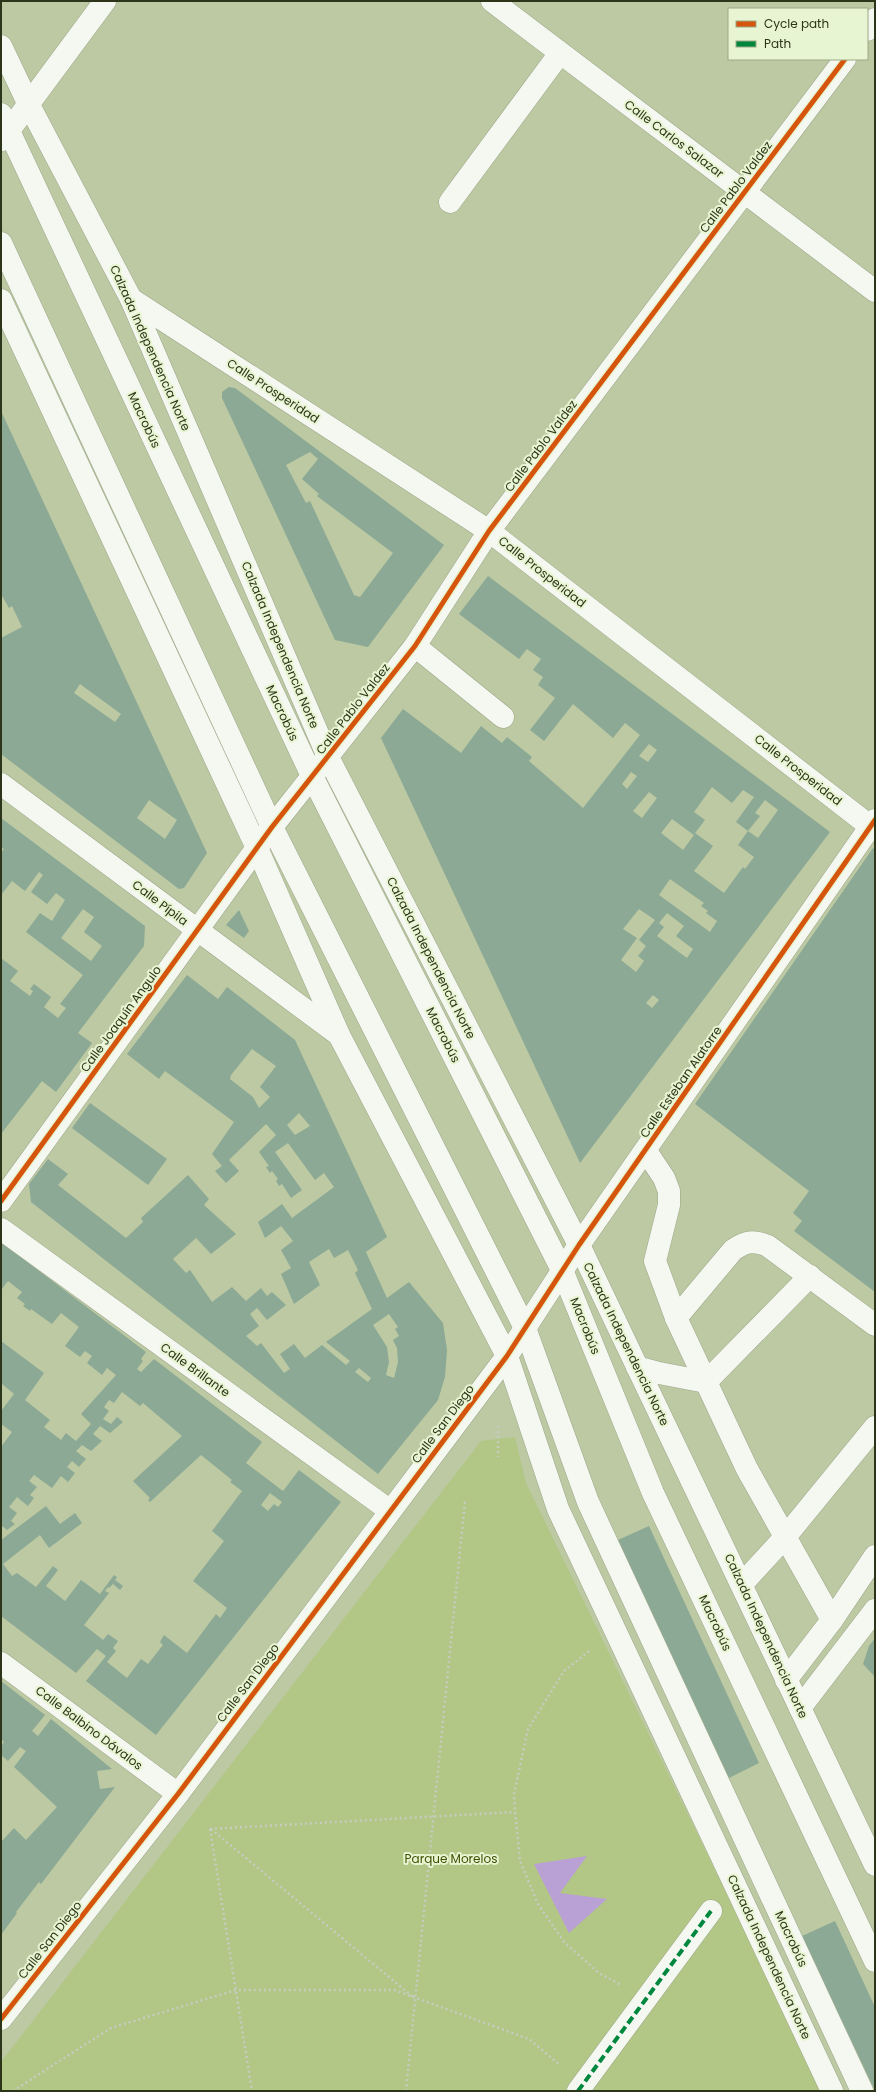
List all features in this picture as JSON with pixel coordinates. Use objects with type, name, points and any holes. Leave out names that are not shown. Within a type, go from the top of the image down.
[{"type":"street","points":[[4,128],[28,103],[105,1]]},
{"type":"street","name":"Calle Carlos Salazar","points":[[492,1],[875,291]]},
{"type":"street","points":[[868,29],[875,19]]},
{"type":"street","name":"Calzada Independencia Norte","points":[[1,46],[28,103],[131,299],[328,757],[578,1245],[742,1584],[786,1680],[875,1865]]},
{"type":"street","points":[[450,202],[560,53]]},
{"type":"street","name":"Calle Pablo Valdez","points":[[257,848],[415,646],[489,531],[844,60]]},
{"type":"street","name":"Macrobús","points":[[4,128],[312,776],[562,1270],[653,1493],[875,1960]]},
{"type":"street","name":"Macrobús","points":[[1,243],[272,827],[525,1328],[588,1502],[862,2091]]},
{"type":"street","name":"Calle Prosperidad","points":[[131,299],[489,531],[873,826]]},
{"type":"street","name":"Calzada Independencia Norte","points":[[1,300],[257,848],[339,1035],[507,1356],[558,1509],[832,2091]]},
{"type":"street","points":[[415,646],[503,717]]},
{"type":"street","name":"Calle Pípila","points":[[1,784],[339,1035]]},
{"type":"street","name":"Calle Esteban Alatorre","points":[[507,1356],[578,1245],[873,826]]},
{"type":"street","name":"Calle Joaquín Angulo","points":[[1,1201],[257,848]]},
{"type":"street","points":[[646,1150],[664,1178],[669,1191],[669,1205],[655,1261],[676,1318],[747,1469],[832,1620]]},
{"type":"street","name":"Calle Brillante","points":[[1,1229],[389,1510]]},
{"type":"street","points":[[676,1318],[733,1250],[744,1242],[756,1241],[768,1246],[875,1325]]},
{"type":"street","points":[[706,1382],[810,1276]]},
{"type":"street","name":"Calle San Diego","points":[[1,2019],[178,1794],[389,1510],[507,1356]]},
{"type":"street","points":[[638,1367],[658,1373],[706,1382]]},
{"type":"street","points":[[742,1584],[786,1536],[875,1427]]},
{"type":"street","points":[[786,1680],[832,1620],[875,1556]]},
{"type":"street","points":[[800,1708],[875,1610]]},
{"type":"street","name":"Calle Balbino Dávalos","points":[[1,1663],[178,1794]]},
{"type":"street","points":[[581,2087],[711,1911]]},
{"type":"path","points":[[498,1422],[498,1457]]},
{"type":"path","points":[[406,2091],[465,1501]]},
{"type":"path","points":[[589,1651],[564,1671],[528,1729],[514,1794],[520,1861],[538,1904],[564,1942],[599,1973],[646,1999]]},
{"type":"path","points":[[210,1829],[515,1812]]},
{"type":"path","points":[[210,1829],[252,2091]]},
{"type":"path","points":[[210,1829],[415,1998]]},
{"type":"path","points":[[12,2091],[111,2028],[236,1990],[394,1990],[529,2040],[581,2087]]},
{"type":"green space","name":"Parque Morelos","points":[[515,1437],[526,1483],[823,2091],[1,2091],[1,2062],[481,1441]]},
{"type":"shaded area","points":[[587,1856],[560,1893],[607,1899],[569,1933],[534,1864]]},
{"type":"building","points":[[229,387],[235,388],[444,545],[368,647],[335,640],[222,398],[222,392]],"holes":[[[310,452],[318,459],[302,479],[319,494],[317,496],[393,553],[360,597],[354,595],[310,501],[306,503],[286,465]]]},
{"type":"building","points":[[1,411],[207,853],[184,888],[179,889],[1,754],[1,638],[22,627],[12,606],[9,608],[1,594]],"holes":[[[80,684],[121,714],[115,722],[74,693]],[[149,800],[177,820],[165,839],[137,818]]]},
{"type":"building","points":[[488,576],[830,832],[580,1163],[381,738],[403,709],[461,753],[481,726],[502,743],[507,737],[532,757],[529,761],[583,808],[640,735],[625,723],[613,738],[573,704],[544,741],[530,730],[555,698],[538,685],[543,677],[533,670],[541,659],[527,649],[519,659],[459,614]],"holes":[[[649,744],[657,750],[648,762],[639,756]],[[631,772],[637,776],[627,789],[622,784]],[[712,787],[732,803],[743,790],[754,797],[736,822],[748,831],[738,845],[754,857],[745,869],[743,867],[724,893],[694,871],[713,846],[695,833],[705,820],[694,812]],[[649,792],[657,798],[642,818],[633,811]],[[765,800],[778,810],[758,838],[748,831],[760,816],[755,813]],[[672,819],[694,835],[683,850],[661,833]],[[670,879],[704,903],[701,906],[708,911],[706,913],[717,921],[710,932],[659,895]],[[639,909],[655,920],[639,940],[646,946],[638,956],[644,961],[636,972],[621,960],[637,938],[623,929]],[[667,913],[684,926],[676,936],[693,949],[687,958],[657,936],[664,927],[659,923]],[[653,995],[659,1000],[652,1008],[646,1003]]]},
{"type":"building","points":[[1,818],[145,926],[144,946],[78,1033],[92,1043],[56,1092],[42,1081],[1,1134],[1,958],[18,971],[10,981],[30,996],[33,991],[30,989],[34,984],[51,997],[44,1007],[58,1018],[66,1008],[60,1004],[83,975],[26,932],[40,913],[52,921],[65,900],[56,893],[47,904],[31,892],[43,875],[39,872],[25,891],[12,881],[1,895],[1,853],[4,849],[1,847]],"holes":[[[83,909],[94,917],[84,932],[102,946],[91,961],[61,938]]]},
{"type":"building","points":[[873,848],[875,850],[875,1292],[794,1231],[802,1221],[793,1213],[809,1191],[695,1104]]},
{"type":"building","points":[[239,910],[249,931],[244,938],[226,925]]},
{"type":"building","points":[[187,975],[218,999],[227,987],[295,1040],[387,1237],[366,1252],[387,1298],[409,1282],[443,1323],[447,1350],[445,1377],[438,1400],[378,1474],[31,1202],[29,1184],[48,1159],[68,1174],[58,1185],[126,1238],[143,1222],[141,1218],[188,1175],[209,1199],[204,1205],[236,1234],[211,1254],[196,1238],[173,1259],[186,1273],[190,1270],[212,1302],[232,1287],[246,1301],[261,1288],[267,1296],[272,1292],[286,1305],[267,1320],[257,1308],[250,1314],[259,1326],[246,1336],[257,1346],[261,1343],[284,1373],[290,1369],[280,1354],[294,1344],[305,1358],[322,1345],[346,1365],[350,1361],[326,1342],[372,1309],[355,1273],[358,1270],[348,1250],[334,1258],[329,1249],[309,1262],[320,1285],[294,1304],[281,1274],[291,1268],[281,1250],[293,1241],[281,1226],[265,1238],[258,1222],[282,1204],[292,1218],[334,1187],[324,1173],[315,1180],[288,1143],[275,1152],[302,1190],[291,1198],[282,1184],[279,1186],[276,1181],[278,1179],[272,1171],[270,1173],[266,1167],[269,1166],[259,1152],[276,1135],[266,1124],[229,1160],[239,1171],[226,1183],[215,1171],[222,1166],[212,1154],[234,1122],[165,1071],[159,1079],[127,1054]],"holes":[[[252,1049],[276,1066],[260,1087],[270,1097],[259,1108],[253,1097],[230,1079],[231,1075]],[[299,1113],[310,1126],[295,1135],[287,1125]],[[389,1314],[398,1327],[395,1329],[399,1336],[393,1340],[397,1348],[398,1362],[394,1378],[386,1375],[389,1362],[387,1347],[373,1325]],[[359,1368],[371,1378],[368,1382],[355,1372]]]},
{"type":"building","points":[[90,1103],[167,1159],[148,1185],[72,1128]]},
{"type":"building","points":[[1,1242],[146,1352],[141,1359],[143,1361],[137,1369],[141,1372],[154,1359],[262,1442],[246,1463],[283,1491],[299,1470],[341,1502],[156,1735],[86,1681],[106,1656],[97,1649],[76,1673],[1,1616],[1,1540],[46,1506],[60,1524],[75,1513],[82,1523],[49,1548],[40,1535],[3,1564],[12,1576],[17,1573],[36,1587],[53,1566],[58,1570],[46,1586],[65,1601],[81,1580],[100,1594],[114,1575],[117,1577],[115,1580],[123,1586],[120,1590],[113,1584],[109,1588],[108,1587],[105,1591],[109,1593],[84,1625],[103,1640],[108,1634],[118,1641],[113,1648],[116,1651],[107,1662],[127,1678],[141,1659],[148,1664],[163,1645],[160,1642],[164,1635],[187,1653],[216,1614],[220,1618],[227,1608],[193,1581],[224,1541],[212,1531],[242,1491],[230,1482],[232,1480],[201,1455],[150,1502],[148,1500],[150,1498],[133,1481],[182,1436],[143,1403],[140,1406],[122,1392],[114,1403],[109,1400],[104,1407],[109,1411],[103,1419],[111,1424],[117,1417],[123,1422],[110,1433],[100,1426],[93,1434],[102,1441],[91,1451],[82,1445],[76,1451],[86,1459],[79,1467],[72,1461],[67,1467],[75,1473],[68,1482],[61,1476],[52,1488],[34,1475],[29,1481],[37,1487],[30,1495],[34,1498],[28,1506],[17,1497],[9,1507],[17,1513],[11,1521],[15,1524],[7,1530],[1,1525],[1,1447],[12,1432],[1,1424],[1,1411],[14,1394],[1,1383],[1,1341],[44,1373],[25,1400],[50,1420],[44,1427],[61,1440],[66,1433],[76,1441],[91,1424],[81,1414],[116,1375],[107,1368],[102,1375],[87,1363],[92,1356],[85,1351],[80,1357],[65,1346],[79,1327],[61,1313],[52,1324],[31,1309],[30,1311],[23,1306],[25,1304],[17,1298],[22,1292],[8,1281],[1,1290]],"holes":[[[270,1493],[282,1502],[278,1507],[274,1504],[268,1511],[261,1505]]]},
{"type":"building","points":[[649,1526],[759,1763],[729,1778],[618,1540]]},
{"type":"building","points":[[875,1638],[875,1677],[863,1664],[869,1646]]},
{"type":"building","points":[[1,1681],[45,1715],[32,1731],[38,1736],[51,1719],[112,1769],[97,1771],[100,1789],[115,1787],[41,1884],[39,1882],[16,1912],[17,1913],[1,1935],[1,1842],[14,1828],[26,1840],[57,1807],[14,1767],[26,1751],[20,1747],[8,1761],[1,1755],[1,1747],[4,1742],[1,1739]]},
{"type":"building","points":[[835,1921],[875,2007],[875,2091],[802,1936]]},
{"type":"marked path","points":[[578,2091],[711,1911]]},
{"type":"cycle path","points":[[1,1201],[272,827],[415,646],[489,531],[844,60]]},
{"type":"cycle path","points":[[1,2019],[178,1794],[507,1356],[579,1245],[875,820]]}]
